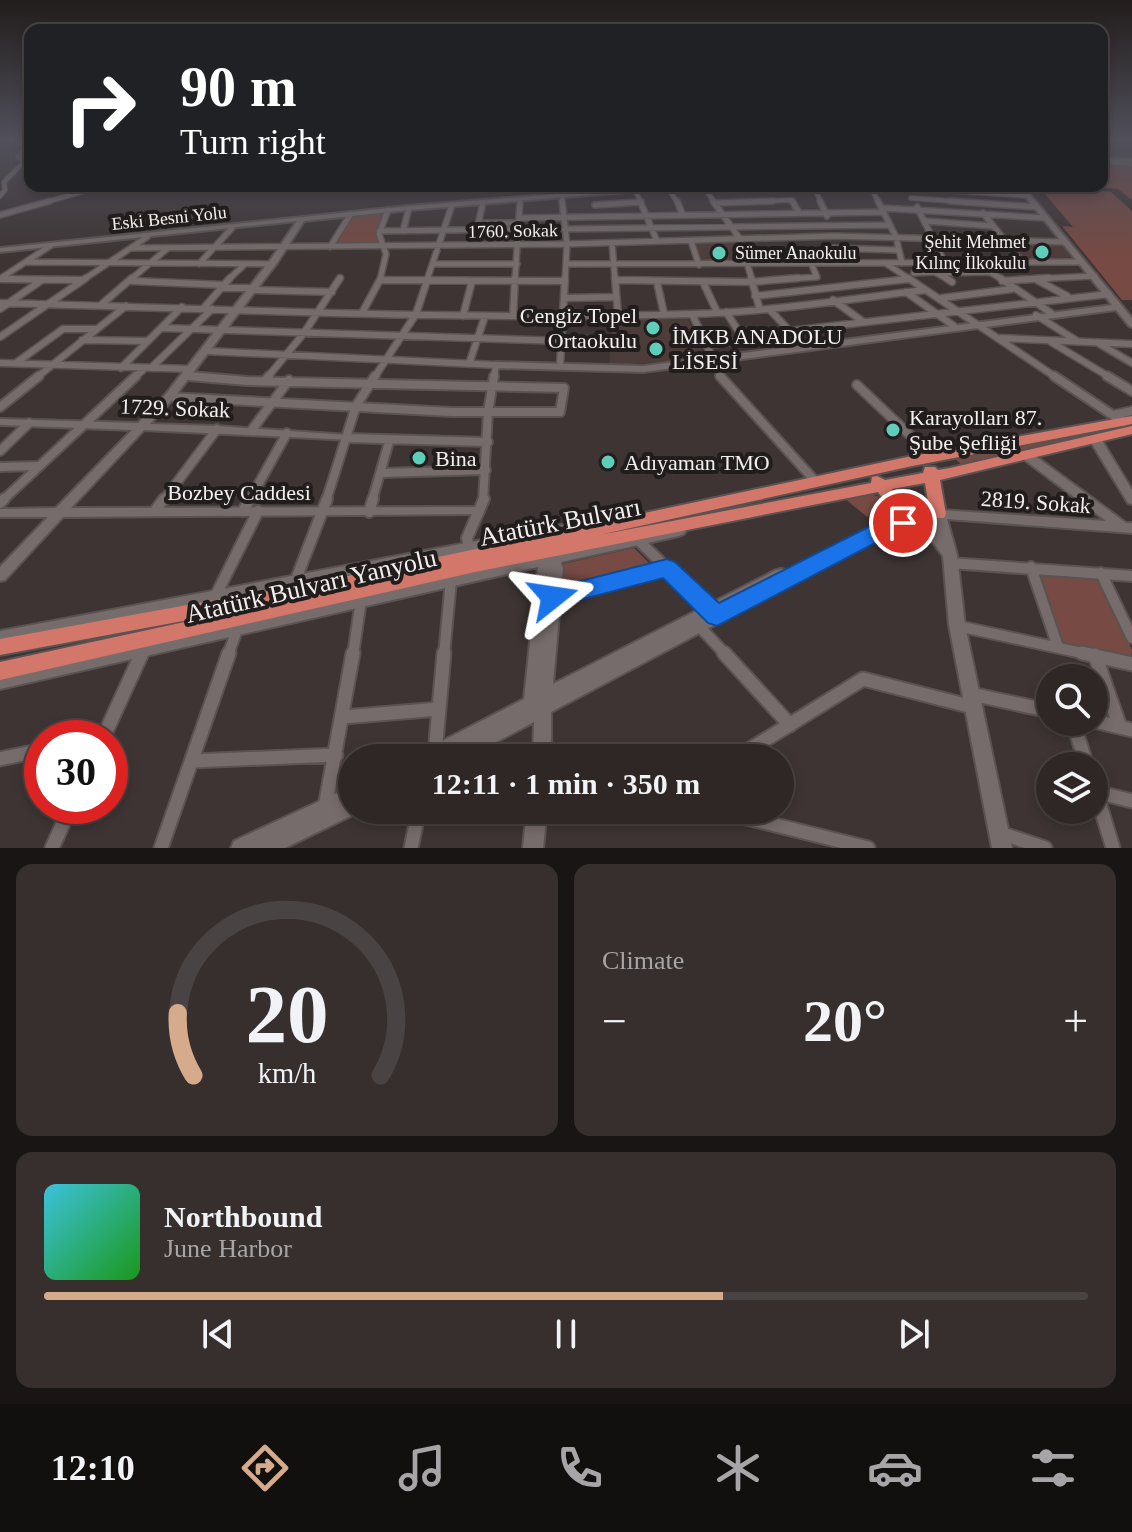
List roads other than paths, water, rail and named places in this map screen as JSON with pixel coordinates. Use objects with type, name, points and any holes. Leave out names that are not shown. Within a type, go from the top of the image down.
[{"type":"highway","name":"Atatürk Bulvarı","points":[[0,647],[363,580],[469,552],[768,501],[881,487],[932,477],[1095,439],[1127,420]]},
{"type":"highway","name":"Atatürk Bulvarı","points":[[0,671],[636,538],[768,501],[816,482],[1127,420]]},
{"type":"highway","points":[[912,461],[930,469],[939,516]]},
{"type":"highway","points":[[873,470],[881,487],[903,513]]},
{"type":"main road","name":"Eski Besni Yolu","points":[[0,250],[409,208],[612,192]]},
{"type":"main road","points":[[1025,192],[1132,324]]},
{"type":"main road","points":[[0,576],[169,397],[285,247],[301,221]]},
{"type":"main road","points":[[1109,294],[1132,313]]},
{"type":"main road","points":[[496,365],[637,369],[1051,313],[1118,307]]},
{"type":"main road","name":"1729. Sokak","points":[[0,422],[217,429],[348,438]]},
{"type":"main road","points":[[1095,439],[1128,486],[1132,500]]},
{"type":"main road","points":[[1026,455],[1127,527]]},
{"type":"main road","name":"2819. Sokak","points":[[903,513],[905,506],[915,503],[928,506],[939,516],[1127,527]]},
{"type":"main road","name":"Bozbey Caddesi","points":[[0,513],[478,511]]},
{"type":"main road","points":[[540,702],[699,626],[713,614],[903,513],[941,540],[950,559]]},
{"type":"main road","points":[[461,744],[892,525],[936,525],[939,516]]},
{"type":"main road","points":[[939,516],[950,559],[957,625],[1000,840]]},
{"type":"main road","name":"Atatürk Bulvarı Yanyolu","points":[[0,682],[362,596],[451,580],[636,538]]},
{"type":"main road","name":"Atatürk Bulvarı Yanyolu","points":[[0,637],[469,552]]},
{"type":"main road","points":[[540,702],[556,569],[552,558]]},
{"type":"main road","points":[[542,744],[544,570],[552,558]]},
{"type":"main road","points":[[241,848],[338,802]]},
{"type":"main road","points":[[264,848],[338,812]]},
{"type":"main road","points":[[533,848],[536,824]]},
{"type":"street","points":[[60,198],[64,192]]},
{"type":"street","points":[[0,215],[81,192]]},
{"type":"street","points":[[636,192],[657,241]]},
{"type":"street","points":[[673,192],[682,213]]},
{"type":"street","points":[[707,192],[740,239],[755,296],[805,347]]},
{"type":"street","points":[[816,192],[835,236],[844,248]]},
{"type":"street","points":[[876,192],[896,237],[902,263]]},
{"type":"street","points":[[906,192],[926,221],[945,263]]},
{"type":"street","points":[[962,192],[973,197],[1022,262]]},
{"type":"street","points":[[973,197],[993,193],[1032,201]]},
{"type":"street","points":[[590,194],[597,216]]},
{"type":"street","points":[[560,366],[567,264],[562,196]]},
{"type":"street","points":[[911,198],[973,197],[1032,201]]},
{"type":"street","points":[[513,316],[520,199]]},
{"type":"street","points":[[715,203],[792,200],[798,211]]},
{"type":"street","points":[[478,226],[483,202]]},
{"type":"street","points":[[595,205],[641,202]]},
{"type":"street","points":[[295,582],[323,512],[356,406],[416,314],[452,205]]},
{"type":"street","points":[[403,231],[409,208]]},
{"type":"street","points":[[379,231],[443,231],[563,217],[682,213],[918,209],[1046,218]]},
{"type":"street","points":[[362,313],[387,261],[386,246],[379,231],[388,210]]},
{"type":"street","points":[[330,247],[350,215]]},
{"type":"street","points":[[926,221],[992,226]]},
{"type":"street","points":[[564,229],[890,225]]},
{"type":"street","points":[[199,264],[232,228]]},
{"type":"street","name":"1760. Sokak","points":[[131,248],[518,245],[835,236],[1066,242]]},
{"type":"street","points":[[0,337],[147,237]]},
{"type":"street","points":[[963,239],[990,272],[1051,313]]},
{"type":"street","points":[[691,241],[699,265]]},
{"type":"street","points":[[612,243],[618,315]]},
{"type":"street","points":[[0,279],[50,246]]},
{"type":"street","points":[[102,305],[169,247]]},
{"type":"street","points":[[841,263],[831,248],[898,250]]},
{"type":"street","points":[[26,262],[272,264]]},
{"type":"street","points":[[567,264],[1082,262]]},
{"type":"street","points":[[616,280],[751,282],[817,277],[811,263]]},
{"type":"street","points":[[885,263],[912,276],[926,290],[1127,420]]},
{"type":"street","points":[[918,263],[952,282]]},
{"type":"street","points":[[0,503],[195,329],[222,286],[245,264]]},
{"type":"street","points":[[434,264],[517,264]]},
{"type":"street","points":[[677,265],[681,282]]},
{"type":"street","points":[[755,296],[890,282],[937,273],[990,272]]},
{"type":"street","points":[[1001,281],[1095,276]]},
{"type":"street","points":[[265,381],[304,333],[340,278]]},
{"type":"street","points":[[0,279],[82,280]]},
{"type":"street","points":[[0,309],[44,279]]},
{"type":"street","points":[[1034,279],[1068,297]]},
{"type":"street","points":[[380,280],[565,281]]},
{"type":"street","points":[[132,281],[332,292]]},
{"type":"street","points":[[463,316],[472,281]]},
{"type":"street","points":[[657,282],[664,314]]},
{"type":"street","points":[[703,282],[745,341]]},
{"type":"street","points":[[890,282],[954,326]]},
{"type":"street","points":[[940,298],[1012,289]]},
{"type":"street","points":[[0,303],[463,316],[692,314],[765,309],[926,290]]},
{"type":"street","points":[[706,345],[934,313],[1109,294]]},
{"type":"street","points":[[565,298],[616,297]]},
{"type":"street","points":[[833,300],[863,322]]},
{"type":"street","points":[[0,407],[126,306]]},
{"type":"street","points":[[121,368],[182,307]]},
{"type":"street","points":[[692,314],[717,373],[816,482]]},
{"type":"street","points":[[1036,315],[1077,342]]},
{"type":"street","points":[[469,364],[485,316]]},
{"type":"street","points":[[162,328],[478,340],[591,339]]},
{"type":"street","points":[[0,371],[63,329],[97,329]]},
{"type":"street","points":[[999,338],[1132,344]]},
{"type":"street","points":[[82,340],[148,341]]},
{"type":"street","points":[[1047,340],[1132,391]]},
{"type":"street","points":[[1097,342],[1132,363]]},
{"type":"street","points":[[206,351],[496,365],[488,412],[485,497],[467,538],[469,552]]},
{"type":"street","points":[[0,363],[147,369],[265,381],[564,388],[560,412],[488,412],[169,397]]},
{"type":"street","points":[[251,431],[289,380]]},
{"type":"street","points":[[857,385],[933,457]]},
{"type":"street","points":[[0,451],[29,423]]},
{"type":"street","points":[[155,511],[217,429]]},
{"type":"street","points":[[243,511],[287,433]]},
{"type":"street","points":[[348,438],[389,442],[488,442]]},
{"type":"street","points":[[369,512],[389,442]]},
{"type":"street","points":[[0,467],[39,466]]},
{"type":"street","points":[[381,473],[486,470]]},
{"type":"street","points":[[215,597],[258,511]]},
{"type":"street","points":[[636,538],[713,614]]},
{"type":"street","points":[[950,559],[1132,576]]},
{"type":"street","points":[[0,564],[13,563]]},
{"type":"street","points":[[1031,567],[1058,647]]},
{"type":"street","points":[[553,597],[667,568]]},
{"type":"street","points":[[1101,573],[1132,638]]},
{"type":"street","points":[[438,744],[451,580]]},
{"type":"street","points":[[324,809],[343,717],[362,596]]},
{"type":"street","points":[[957,625],[1132,664]]},
{"type":"street","points":[[699,626],[790,725]]},
{"type":"street","points":[[161,848],[238,627]]},
{"type":"street","points":[[110,720],[144,649]]},
{"type":"street","points":[[1095,655],[1126,729]]},
{"type":"street","points":[[759,744],[863,679],[1036,709]]},
{"type":"street","points":[[343,717],[439,709]]},
{"type":"street","points":[[0,759],[24,754]]},
{"type":"street","points":[[192,761],[336,755]]},
{"type":"street","points":[[1108,793],[1132,801]]},
{"type":"street","points":[[52,848],[63,824]]},
{"type":"street","points":[[411,848],[416,824]]},
{"type":"street","points":[[771,824],[868,848]]},
{"type":"street","points":[[1106,824],[1113,848]]},
{"type":"street","points":[[1000,840],[1045,848]]},
{"type":"place","name":"Şehit Mehmet Kılınç İlkokulu","points":[[1042,252]]},
{"type":"place","name":"Sümer Anaokulu","points":[[719,253]]},
{"type":"place","name":"Cengiz Topel Ortaokulu","points":[[653,328]]},
{"type":"place","name":"İMKB ANADOLU LİSESİ","points":[[656,349]]},
{"type":"place","name":"Karayolları 87. Şube Şefliği","points":[[893,430]]},
{"type":"place","name":"Bina","points":[[419,458]]},
{"type":"place","name":"Adıyaman TMO","points":[[608,462]]}]
